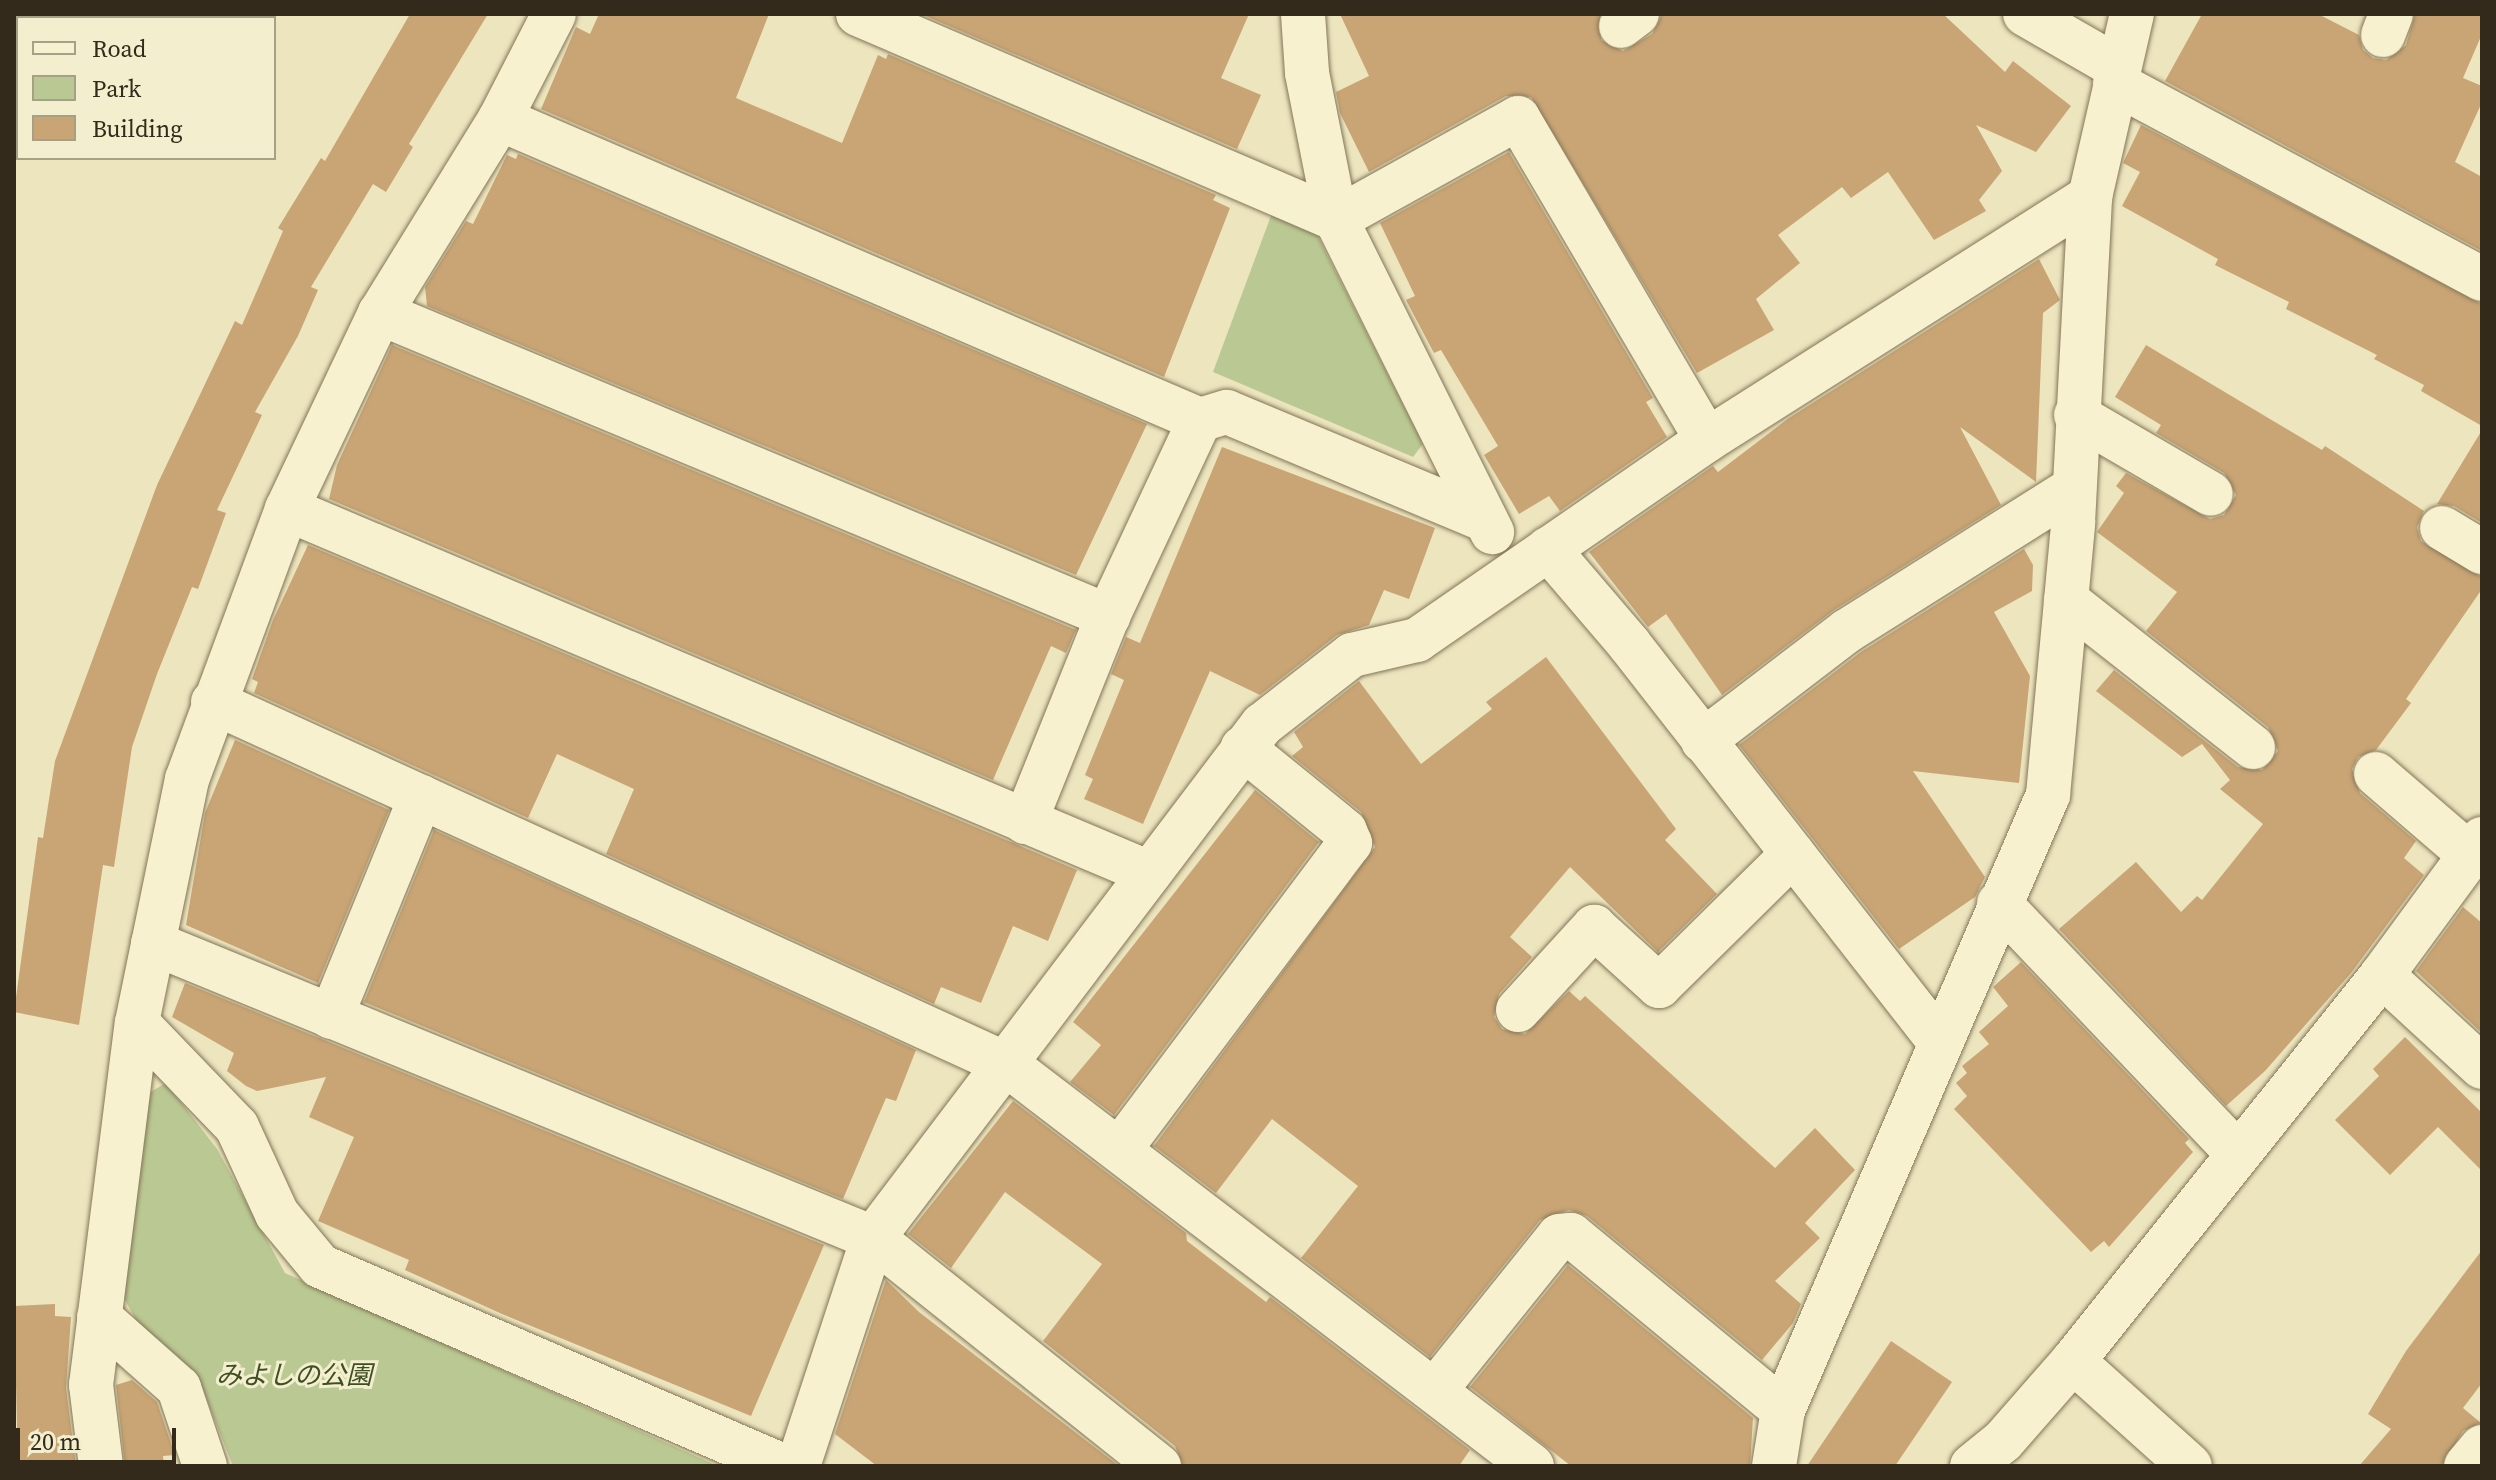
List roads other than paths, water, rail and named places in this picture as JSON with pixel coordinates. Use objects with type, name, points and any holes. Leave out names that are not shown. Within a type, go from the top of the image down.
[{"type":"street","points":[[101,1466],[91,1385],[99,1317],[137,1023],[187,779],[287,509],[380,313],[500,119],[554,14]]},
{"type":"street","points":[[858,14],[1336,219]]},
{"type":"street","points":[[1303,14],[1307,73],[1336,219],[1485,520]]},
{"type":"street","points":[[2025,14],[2116,75],[2482,279]]},
{"type":"street","points":[[1774,1466],[1783,1410],[1939,1041],[2048,795],[2074,488],[2090,197],[2132,14]]},
{"type":"street","points":[[1336,219],[1518,118],[1707,440]]},
{"type":"street","points":[[500,119],[1200,420],[1227,412],[1485,520],[1532,560],[1703,741],[1939,1041]]},
{"type":"street","points":[[798,1466],[873,1238],[1262,725],[1352,655],[1417,640],[1707,440],[2090,197]]},
{"type":"street","points":[[380,313],[1108,616]]},
{"type":"street","points":[[2076,415],[2211,494]]},
{"type":"street","points":[[1025,822],[1108,616],[1200,420]]},
{"type":"street","points":[[1703,741],[1847,631],[2074,488]]},
{"type":"street","points":[[287,509],[1149,873]]},
{"type":"street","points":[[2442,528],[2482,552]]},
{"type":"street","points":[[2066,600],[2253,747]]},
{"type":"street","points":[[213,702],[1006,1064],[1436,1389],[1532,1466]]},
{"type":"street","points":[[1120,1149],[1350,843],[1345,831],[1243,748]]},
{"type":"street","points":[[1972,1466],[2003,1441],[2073,1361],[2382,975],[2475,847],[2376,774]]},
{"type":"street","points":[[331,1017],[421,797]]},
{"type":"street","points":[[1518,1010],[1594,927],[1659,986],[1793,854]]},
{"type":"street","points":[[1999,903],[2237,1153]]},
{"type":"street","points":[[153,943],[873,1238],[1159,1466]]},
{"type":"street","points":[[2382,975],[2482,1067]]},
{"type":"street","points":[[137,1023],[237,1127],[277,1214],[320,1266],[783,1466]]},
{"type":"street","points":[[1436,1389],[1559,1236],[1571,1235],[1783,1410]]},
{"type":"street","points":[[99,1317],[179,1388],[205,1466]]},
{"type":"street","points":[[2073,1361],[2190,1466]]},
{"type":"street","points":[[2466,1466],[2482,1447]]},
{"type":"water","points":[[16,48],[14,129],[14,53]]},
{"type":"park label","name":"みよしの公園","points":[[294,1376]]}]
